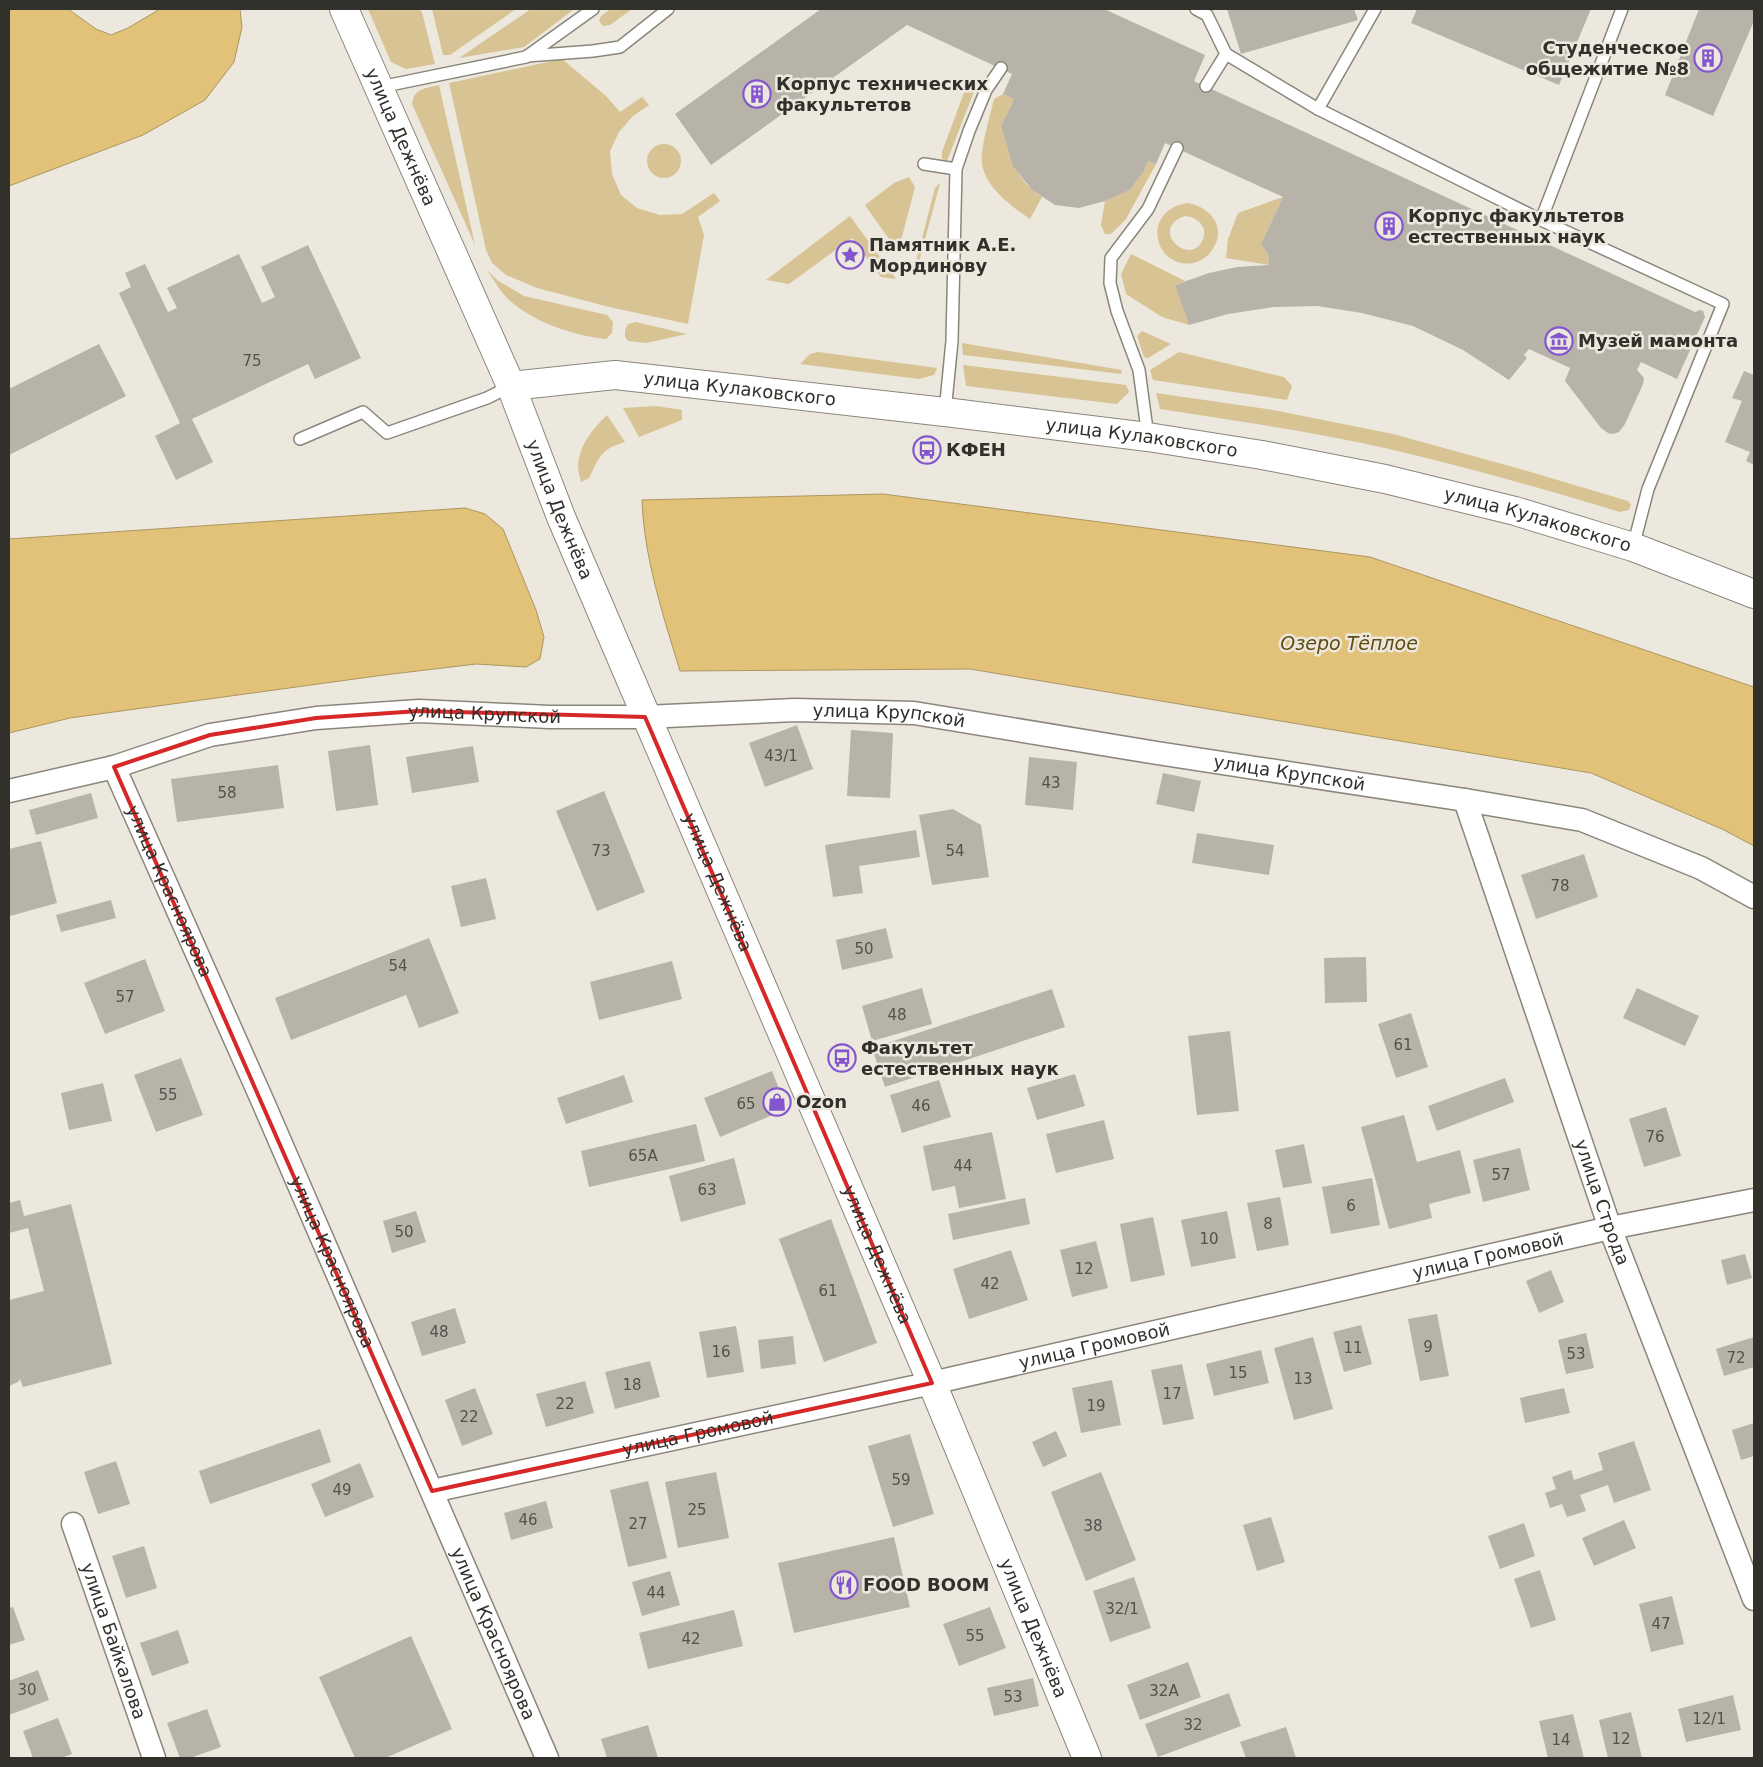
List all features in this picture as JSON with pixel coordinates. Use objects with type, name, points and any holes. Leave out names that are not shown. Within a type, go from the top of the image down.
[{"type":"main road","name":"улица Дежнёва","points":[[344,9],[511,386],[561,517],[645,717],[932,1383],[1087,1758]]},
{"type":"main road","name":"улица Кулаковского","points":[[511,386],[614,375],[1148,437],[1262,455],[1385,479],[1515,511],[1633,547],[1754,594]]},
{"type":"street","name":"улица Крупской","points":[[9,791],[114,767],[210,735],[316,718],[419,711],[549,717],[645,717],[795,710],[914,713],[1582,820],[1701,868],[1754,897]]},
{"type":"street","name":"улица Красноярова","points":[[114,767],[547,1758]]},
{"type":"street","name":"улица Строда","points":[[1465,800],[1610,1228],[1754,1599]]},
{"type":"street","name":"улица Громовой","points":[[432,1492],[932,1383],[1610,1228],[1754,1200]]},
{"type":"street","name":"улица Байкалова","points":[[73,1524],[154,1758]]},
{"type":"lane","points":[[526,56],[593,9]]},
{"type":"lane","points":[[380,87],[526,56],[620,47],[668,9]]},
{"type":"lane","points":[[1196,9],[1207,15],[1226,54],[1318,109],[1541,220],[1723,304],[1648,489],[1633,547]]},
{"type":"lane","points":[[1318,109],[1376,9]]},
{"type":"lane","points":[[1541,220],[1622,9]]},
{"type":"lane","points":[[1206,86],[1226,54]]},
{"type":"lane","points":[[945,412],[952,341],[956,169],[968,131],[986,90],[1000,68]]},
{"type":"lane","points":[[1148,437],[1139,370],[1118,312],[1110,283],[1111,258],[1148,208],[1177,148]]},
{"type":"lane","points":[[924,164],[956,169]]},
{"type":"lane","points":[[300,439],[363,412],[387,433],[486,398],[511,386]]},
{"type":"highlighted area","points":[[419,711],[645,717],[932,1383],[432,1491],[114,767],[210,735],[316,718]]},
{"type":"shaded area","points":[[368,9],[418,9],[422,12],[435,64],[406,69],[391,62]]},
{"type":"shaded area","points":[[432,9],[516,9],[450,55],[443,55]]},
{"type":"shaded area","points":[[531,9],[573,10],[524,47],[459,58]]},
{"type":"shaded area","points":[[611,9],[632,9],[610,25],[603,26],[599,21],[601,16]]},
{"type":"shaded area","points":[[562,59],[606,96],[620,112],[642,97],[649,105],[633,116],[619,132],[610,151],[612,174],[621,195],[637,208],[660,215],[682,214],[714,193],[720,201],[698,217],[704,235],[688,324],[609,307],[537,288],[506,275],[492,263],[486,250],[449,83]]},
{"type":"shaded area","points":[[977,84],[947,161],[942,159],[942,152],[965,90]]},
{"type":"shaded area","points":[[439,85],[475,245],[412,104],[413,98],[418,92],[425,88]]},
{"type":"shaded area","points":[[1003,94],[1014,99],[1001,126],[1011,157],[1025,183],[1042,197],[1030,219],[996,191],[990,183],[982,164],[984,139],[994,99]]},
{"type":"shaded area","points":[[664,144],[671,145],[676,149],[680,154],[680,168],[676,173],[671,177],[664,178],[657,177],[652,173],[648,168],[647,161],[648,154],[652,149],[657,145]]},
{"type":"shaded area","points":[[1148,161],[1156,164],[1126,219],[1111,234],[1105,234],[1101,225],[1105,201],[1130,190],[1144,171]]},
{"type":"shaded area","points":[[909,177],[915,187],[898,252],[865,205],[894,183]]},
{"type":"shaded area","points":[[940,183],[915,277],[913,273],[935,188]]},
{"type":"shaded area","points":[[1283,197],[1261,244],[1268,254],[1269,265],[1226,258],[1228,239],[1238,213]]},
{"type":"shaded area","points":[[1187,203],[1195,205],[1209,213],[1214,219],[1218,234],[1216,242],[1202,260],[1194,263],[1180,263],[1169,258],[1162,249],[1158,239],[1158,227],[1163,217],[1172,208]],"holes":[[[1185,216],[1197,220],[1204,230],[1203,239],[1197,247],[1190,250],[1175,244],[1171,237],[1170,229],[1174,222]]]},
{"type":"shaded area","points":[[850,216],[896,279],[881,277],[852,238],[789,284],[766,280]]},
{"type":"shaded area","points":[[1131,254],[1185,281],[1175,285],[1189,325],[1162,317],[1126,294],[1121,274]]},
{"type":"shaded area","points":[[486,269],[497,280],[524,296],[607,315],[613,322],[612,333],[606,339],[566,331],[528,314],[507,298]]},
{"type":"shaded area","points":[[636,322],[687,334],[646,343],[628,341],[625,337],[625,330],[628,324]]},
{"type":"shaded area","points":[[1142,331],[1171,344],[1148,358],[1144,357],[1137,336]]},
{"type":"shaded area","points":[[962,343],[1122,370],[1121,374],[963,355]]},
{"type":"shaded area","points":[[818,352],[937,368],[934,375],[919,379],[800,364],[810,354]]},
{"type":"shaded area","points":[[1179,352],[1284,377],[1292,386],[1287,400],[1153,380],[1150,370]]},
{"type":"shaded area","points":[[963,365],[1126,385],[1129,392],[1117,404],[966,386]]},
{"type":"shaded area","points":[[1156,393],[1273,410],[1393,434],[1524,470],[1628,501],[1631,504],[1629,510],[1620,512],[1447,463],[1389,449],[1247,422],[1160,409]]},
{"type":"shaded area","points":[[656,406],[682,410],[682,420],[639,437],[623,408]]},
{"type":"shaded area","points":[[607,415],[625,442],[611,447],[602,454],[589,478],[581,482],[578,466],[581,451],[592,432]]},
{"type":"water","points":[[9,9],[68,9],[96,29],[111,35],[128,28],[160,9],[240,9],[242,27],[234,62],[205,100],[143,135],[9,186]]},
{"type":"water","name":"Озеро Тёплое","points":[[883,494],[1370,557],[1754,687],[1754,846],[1722,829],[1591,773],[970,669],[680,671],[650,565],[642,500]]},
{"type":"water","points":[[465,508],[485,514],[503,529],[536,610],[544,637],[540,659],[526,667],[476,664],[384,675],[70,718],[9,733],[9,539]]},
{"type":"building","name":"Корпус факультетов естественных наук","points":[[821,9],[1104,9],[1205,55],[1194,81],[1695,312],[1703,311],[1705,317],[1677,379],[1641,362],[1637,370],[1644,378],[1643,384],[1625,424],[1619,432],[1613,434],[1601,428],[1565,381],[1570,368],[1529,349],[1524,355],[1527,358],[1509,380],[1463,350],[1413,326],[1362,313],[1317,306],[1274,307],[1228,314],[1189,325],[1175,285],[1209,273],[1237,267],[1269,265],[1268,254],[1261,244],[1283,197],[1165,143],[1156,164],[1148,161],[1144,171],[1130,190],[1105,201],[1079,208],[1055,205],[1032,190],[1013,166],[1001,126],[1014,99],[1003,94],[1012,74],[907,25],[711,165],[675,114]]},
{"type":"building","points":[[1227,9],[1354,9],[1358,20],[1241,54]]},
{"type":"building","points":[[1417,9],[1591,9],[1559,85],[1411,23]]},
{"type":"building","name":"Студенческое общежитие №8","points":[[1699,9],[1754,9],[1754,21],[1713,116],[1665,95]]},
{"type":"building","points":[[308,245],[361,358],[315,379],[308,364],[192,419],[213,462],[176,480],[155,436],[180,423],[119,293],[131,287],[125,273],[145,264],[168,312],[177,308],[167,288],[239,254],[262,303],[275,297],[261,267]]},
{"type":"building","points":[[99,344],[126,396],[9,455],[9,389]]},
{"type":"building","points":[[1744,371],[1754,375],[1754,465],[1746,461],[1750,452],[1725,442],[1742,401],[1732,398]]},
{"type":"building","points":[[797,725],[813,769],[765,787],[749,743]]},
{"type":"building","points":[[851,730],[893,733],[890,798],[847,796]]},
{"type":"building","points":[[370,745],[378,805],[336,811],[328,751]]},
{"type":"building","points":[[473,746],[479,782],[412,793],[406,757]]},
{"type":"building","points":[[1029,757],[1077,762],[1073,810],[1025,805]]},
{"type":"building","points":[[278,765],[284,808],[177,822],[171,779]]},
{"type":"building","points":[[1163,773],[1201,781],[1194,812],[1156,804]]},
{"type":"building","points":[[604,791],[645,892],[597,911],[556,811]]},
{"type":"building","points":[[91,793],[98,818],[36,835],[29,810]]},
{"type":"building","points":[[953,809],[981,825],[989,877],[932,885],[919,815]]},
{"type":"building","points":[[916,830],[920,857],[859,866],[863,893],[833,897],[825,845]]},
{"type":"building","points":[[1197,833],[1274,845],[1269,875],[1192,863]]},
{"type":"building","points":[[41,841],[57,903],[10,916],[9,849]]},
{"type":"building","points":[[1584,854],[1598,897],[1536,919],[1521,875]]},
{"type":"building","points":[[486,878],[496,919],[461,927],[451,886]]},
{"type":"building","points":[[111,900],[116,918],[61,932],[56,915]]},
{"type":"building","points":[[886,928],[893,958],[842,970],[836,940]]},
{"type":"building","points":[[429,938],[459,1013],[419,1028],[406,995],[291,1040],[275,998]]},
{"type":"building","points":[[1366,957],[1367,1002],[1325,1003],[1324,958]]},
{"type":"building","points":[[145,959],[165,1011],[105,1034],[84,983]]},
{"type":"building","points":[[672,961],[682,999],[599,1020],[590,982]]},
{"type":"building","points":[[922,988],[932,1024],[872,1041],[862,1006]]},
{"type":"building","points":[[1637,988],[1699,1016],[1685,1046],[1623,1018]]},
{"type":"building","points":[[1052,989],[1065,1027],[885,1087],[872,1048]]},
{"type":"building","points":[[1411,1013],[1428,1067],[1396,1078],[1378,1024]]},
{"type":"building","points":[[1230,1031],[1239,1111],[1197,1115],[1188,1036]]},
{"type":"building","points":[[181,1058],[203,1115],[156,1132],[134,1075]]},
{"type":"building","points":[[772,1071],[787,1109],[720,1137],[704,1098]]},
{"type":"building","points":[[1075,1074],[1085,1106],[1037,1120],[1027,1088]]},
{"type":"building","points":[[624,1075],[633,1102],[566,1124],[557,1098]]},
{"type":"building","points":[[1505,1078],[1514,1102],[1437,1131],[1428,1106]]},
{"type":"building","points":[[939,1080],[951,1117],[902,1133],[890,1095]]},
{"type":"building","points":[[103,1083],[112,1121],[69,1130],[61,1093]]},
{"type":"building","points":[[1666,1107],[1681,1156],[1644,1167],[1629,1119]]},
{"type":"building","points":[[1404,1115],[1417,1162],[1460,1150],[1471,1193],[1429,1204],[1432,1218],[1389,1229],[1361,1127]]},
{"type":"building","points":[[1104,1120],[1114,1159],[1056,1173],[1046,1134]]},
{"type":"building","points":[[696,1124],[705,1161],[589,1187],[581,1151]]},
{"type":"building","points":[[992,1132],[1006,1199],[959,1208],[955,1186],[932,1191],[923,1146]]},
{"type":"building","points":[[1304,1144],[1312,1183],[1283,1188],[1275,1150]]},
{"type":"building","points":[[1520,1148],[1530,1190],[1483,1202],[1473,1160]]},
{"type":"building","points":[[734,1158],[746,1204],[681,1222],[669,1176]]},
{"type":"building","points":[[1372,1178],[1380,1225],[1331,1234],[1322,1187]]},
{"type":"building","points":[[1280,1197],[1289,1245],[1257,1251],[1247,1203]]},
{"type":"building","points":[[1025,1198],[1030,1224],[953,1240],[948,1214]]},
{"type":"building","points":[[20,1200],[24,1216],[71,1204],[112,1364],[23,1387],[20,1379],[9,1386],[9,1300],[44,1291],[28,1228],[9,1233],[9,1203]]},
{"type":"building","points":[[416,1211],[426,1242],[392,1253],[383,1221]]},
{"type":"building","points":[[1227,1211],[1236,1258],[1191,1267],[1181,1220]]},
{"type":"building","points":[[1153,1217],[1165,1275],[1131,1282],[1120,1224]]},
{"type":"building","points":[[831,1219],[877,1343],[824,1362],[779,1239]]},
{"type":"building","points":[[1096,1241],[1108,1288],[1072,1297],[1060,1250]]},
{"type":"building","points":[[1011,1250],[1028,1300],[969,1319],[953,1269]]},
{"type":"building","points":[[1745,1254],[1752,1278],[1727,1285],[1721,1260]]},
{"type":"building","points":[[1551,1270],[1564,1302],[1539,1313],[1526,1281]]},
{"type":"building","points":[[455,1308],[466,1343],[422,1356],[411,1322]]},
{"type":"building","points":[[1437,1314],[1449,1376],[1420,1381],[1408,1319]]},
{"type":"building","points":[[1361,1325],[1372,1364],[1344,1372],[1333,1332]]},
{"type":"building","points":[[736,1326],[744,1372],[707,1378],[699,1332]]},
{"type":"building","points":[[1586,1333],[1594,1368],[1566,1374],[1558,1340]]},
{"type":"building","points":[[793,1336],[796,1364],[761,1369],[758,1340]]},
{"type":"building","points":[[1313,1337],[1333,1409],[1294,1420],[1274,1348]]},
{"type":"building","points":[[1754,1337],[1754,1367],[1724,1376],[1716,1349]]},
{"type":"building","points":[[1261,1350],[1269,1383],[1214,1396],[1206,1364]]},
{"type":"building","points":[[650,1361],[660,1397],[615,1409],[605,1372]]},
{"type":"building","points":[[1182,1364],[1194,1419],[1163,1425],[1151,1370]]},
{"type":"building","points":[[1112,1380],[1121,1425],[1081,1433],[1072,1388]]},
{"type":"building","points":[[585,1381],[594,1413],[546,1427],[536,1394]]},
{"type":"building","points":[[475,1388],[493,1434],[462,1446],[445,1400]]},
{"type":"building","points":[[1564,1388],[1570,1413],[1525,1423],[1520,1398]]},
{"type":"building","points":[[1754,1423],[1754,1456],[1741,1460],[1732,1430]]},
{"type":"building","points":[[320,1429],[331,1462],[210,1504],[199,1471]]},
{"type":"building","points":[[1056,1431],[1067,1456],[1043,1467],[1032,1442]]},
{"type":"building","points":[[910,1434],[934,1514],[893,1527],[868,1446]]},
{"type":"building","points":[[1634,1441],[1651,1490],[1614,1503],[1608,1485],[1580,1495],[1586,1511],[1567,1517],[1562,1504],[1550,1508],[1545,1493],[1556,1489],[1552,1477],[1571,1470],[1574,1480],[1603,1470],[1598,1453]]},
{"type":"building","points":[[116,1461],[130,1504],[98,1514],[84,1472]]},
{"type":"building","points":[[360,1463],[374,1497],[325,1517],[311,1484]]},
{"type":"building","points":[[716,1472],[729,1538],[678,1548],[665,1482]]},
{"type":"building","points":[[1101,1472],[1136,1560],[1086,1581],[1051,1492]]},
{"type":"building","points":[[648,1481],[667,1558],[628,1567],[610,1490]]},
{"type":"building","points":[[546,1501],[553,1528],[511,1540],[504,1513]]},
{"type":"building","points":[[1271,1517],[1285,1562],[1257,1571],[1243,1525]]},
{"type":"building","points":[[1624,1520],[1636,1548],[1594,1566],[1582,1538]]},
{"type":"building","points":[[1524,1523],[1535,1556],[1500,1569],[1488,1536]]},
{"type":"building","name":"FOOD BOOM","points":[[894,1537],[910,1607],[794,1633],[778,1563]]},
{"type":"building","points":[[144,1546],[157,1588],[126,1598],[112,1556]]},
{"type":"building","points":[[1540,1570],[1556,1620],[1531,1628],[1514,1579]]},
{"type":"building","points":[[670,1571],[680,1605],[642,1616],[632,1582]]},
{"type":"building","points":[[1134,1577],[1151,1628],[1110,1642],[1093,1591]]},
{"type":"building","points":[[1672,1596],[1684,1644],[1651,1652],[1639,1604]]},
{"type":"building","points":[[13,1607],[25,1640],[9,1645],[9,1608]]},
{"type":"building","points":[[990,1607],[1006,1648],[959,1666],[943,1624]]},
{"type":"building","points":[[734,1610],[743,1646],[648,1669],[639,1633]]},
{"type":"building","points":[[178,1630],[189,1663],[152,1676],[140,1643]]},
{"type":"building","points":[[411,1636],[452,1729],[385,1758],[355,1758],[319,1677]]},
{"type":"building","points":[[1188,1662],[1201,1697],[1140,1720],[1127,1685]]},
{"type":"building","points":[[38,1670],[49,1700],[9,1715],[9,1681]]},
{"type":"building","points":[[1033,1678],[1039,1706],[994,1716],[987,1688]]},
{"type":"building","points":[[1229,1693],[1241,1726],[1158,1757],[1145,1724]]},
{"type":"building","points":[[1733,1695],[1741,1730],[1686,1742],[1678,1709]]},
{"type":"building","points":[[207,1709],[221,1747],[190,1758],[180,1758],[167,1723]]},
{"type":"building","points":[[1631,1712],[1642,1758],[1608,1758],[1599,1720]]},
{"type":"building","points":[[1573,1714],[1584,1758],[1548,1758],[1539,1721]]},
{"type":"building","points":[[58,1718],[72,1754],[61,1758],[33,1758],[23,1731]]},
{"type":"building","points":[[648,1725],[658,1758],[607,1758],[601,1739]]},
{"type":"building","points":[[1286,1727],[1296,1758],[1246,1758],[1240,1742]]},
{"type":"place","name":"Студенческое общежитие №8","points":[[1708,58]]},
{"type":"place","name":"Корпус технических факультетов","points":[[757,94]]},
{"type":"place","name":"Корпус факультетов естественных наук","points":[[1389,226]]},
{"type":"place","name":"Памятник А.Е. Мординову","points":[[850,255]]},
{"type":"place","name":"Музей мамонта","points":[[1559,341]]},
{"type":"place","name":"КФЕН","points":[[927,450]]},
{"type":"place","name":"Факультет естественных наук","points":[[842,1058]]},
{"type":"place","name":"Ozon","points":[[777,1102]]},
{"type":"place","name":"FOOD BOOM","points":[[844,1585]]}]
